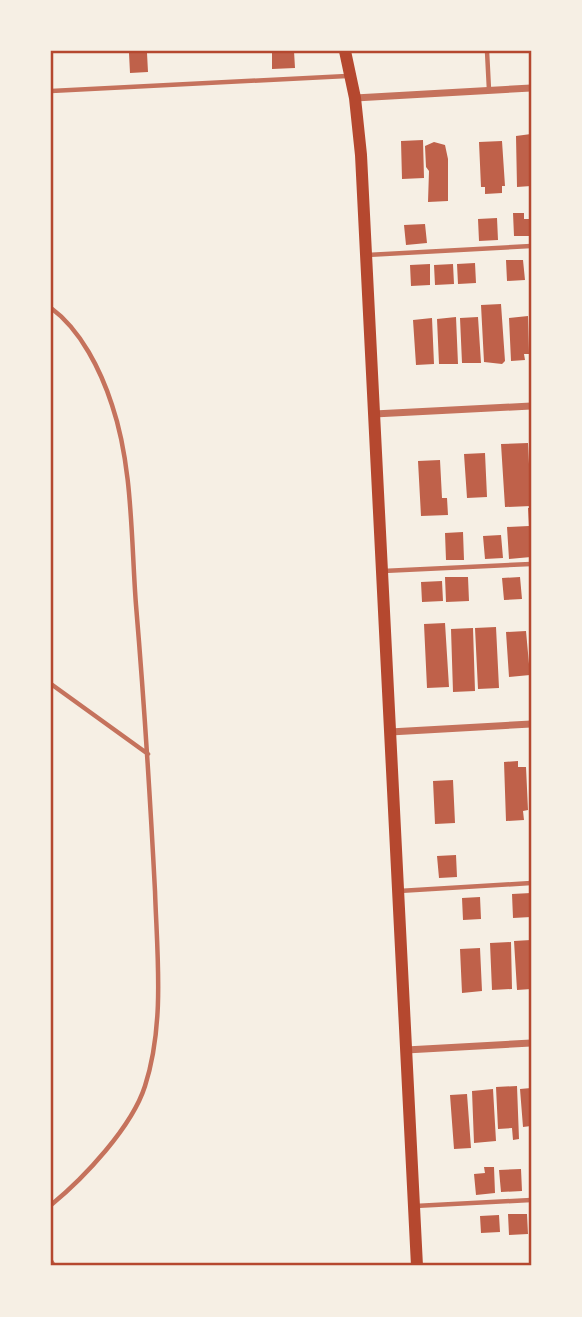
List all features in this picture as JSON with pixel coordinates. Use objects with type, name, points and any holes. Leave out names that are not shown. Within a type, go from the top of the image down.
[{"type":"main road","points":[[345,51],[355,98],[366,255],[417,1266]]},
{"type":"street","points":[[355,98],[531,88]]},
{"type":"street","points":[[374,414],[531,406]]},
{"type":"street","points":[[390,733],[531,724]]},
{"type":"street","points":[[406,1050],[531,1043]]},
{"type":"lane","points":[[487,51],[489,90]]},
{"type":"lane","points":[[51,91],[351,75]]},
{"type":"lane","points":[[366,255],[531,246]]},
{"type":"lane","points":[[51,307],[76,334],[96,367],[113,406],[125,471],[148,754],[158,963],[156,1027],[145,1087],[124,1128],[51,1205]]},
{"type":"lane","points":[[382,571],[531,564]]},
{"type":"lane","points":[[51,684],[148,754]]},
{"type":"lane","points":[[398,891],[531,883]]},
{"type":"lane","points":[[414,1206],[531,1200]]},
{"type":"lane","points":[[51,1261],[54,1266]]},
{"type":"building","points":[[272,51],[294,51],[295,68],[272,69]]},
{"type":"building","points":[[129,53],[147,53],[148,72],[130,73]]},
{"type":"building","points":[[531,134],[531,186],[517,187],[516,136]]},
{"type":"building","points":[[423,140],[424,178],[402,179],[401,141]]},
{"type":"building","points":[[502,141],[505,186],[502,186],[502,193],[485,194],[485,187],[481,187],[479,142]]},
{"type":"building","points":[[434,142],[445,145],[448,159],[448,201],[428,202],[429,171],[426,167],[425,146]]},
{"type":"building","points":[[513,213],[524,213],[524,219],[531,219],[531,236],[514,236]]},
{"type":"building","points":[[497,218],[498,240],[479,241],[478,219]]},
{"type":"building","points":[[425,224],[427,243],[406,245],[404,225]]},
{"type":"building","points":[[506,260],[523,260],[525,280],[507,281]]},
{"type":"building","points":[[475,263],[476,283],[458,284],[457,264]]},
{"type":"building","points":[[430,264],[430,285],[411,286],[410,265]]},
{"type":"building","points":[[453,264],[454,284],[435,285],[434,265]]},
{"type":"building","points":[[501,304],[505,361],[502,364],[484,362],[481,305]]},
{"type":"building","points":[[528,316],[529,354],[524,354],[525,360],[511,361],[509,318]]},
{"type":"building","points":[[456,317],[458,364],[439,364],[437,319]]},
{"type":"building","points":[[478,317],[481,363],[462,363],[460,318]]},
{"type":"building","points":[[432,318],[434,364],[416,365],[413,320]]},
{"type":"building","points":[[528,443],[531,506],[505,507],[501,444]]},
{"type":"building","points":[[485,453],[487,497],[467,498],[464,454]]},
{"type":"building","points":[[440,460],[442,498],[447,498],[448,515],[421,516],[418,461]]},
{"type":"building","points":[[528,508],[531,508],[531,557],[509,559],[507,527],[529,526]]},
{"type":"building","points":[[463,532],[464,560],[446,560],[445,533]]},
{"type":"building","points":[[501,535],[503,558],[485,559],[483,536]]},
{"type":"building","points":[[445,577],[468,577],[469,601],[446,602]]},
{"type":"building","points":[[520,577],[522,599],[504,600],[502,578]]},
{"type":"building","points":[[442,581],[443,601],[422,602],[421,582]]},
{"type":"building","points":[[445,623],[449,687],[427,688],[424,624]]},
{"type":"building","points":[[496,627],[499,688],[478,689],[475,628]]},
{"type":"building","points":[[473,628],[475,691],[453,692],[451,629]]},
{"type":"building","points":[[526,631],[530,675],[509,677],[506,632]]},
{"type":"building","points":[[518,761],[518,767],[526,767],[528,810],[523,811],[524,820],[506,821],[504,762]]},
{"type":"building","points":[[453,780],[455,823],[435,824],[433,781]]},
{"type":"building","points":[[456,855],[457,877],[439,878],[437,856]]},
{"type":"building","points":[[531,893],[531,917],[513,918],[512,894]]},
{"type":"building","points":[[480,897],[481,919],[463,920],[462,898]]},
{"type":"building","points":[[531,940],[531,989],[517,990],[514,941]]},
{"type":"building","points":[[511,942],[512,989],[492,990],[490,943]]},
{"type":"building","points":[[480,948],[482,991],[462,993],[460,949]]},
{"type":"building","points":[[517,1086],[519,1139],[513,1140],[512,1128],[498,1129],[496,1087]]},
{"type":"building","points":[[531,1088],[531,1126],[523,1127],[520,1089]]},
{"type":"building","points":[[493,1089],[496,1141],[474,1143],[472,1091]]},
{"type":"building","points":[[467,1094],[471,1148],[454,1149],[450,1095]]},
{"type":"building","points":[[484,1167],[494,1167],[495,1193],[476,1195],[474,1174],[485,1173]]},
{"type":"building","points":[[521,1169],[522,1191],[501,1192],[499,1170]]},
{"type":"building","points":[[508,1214],[527,1214],[528,1234],[509,1235]]},
{"type":"building","points":[[499,1215],[500,1232],[481,1233],[480,1216]]}]
